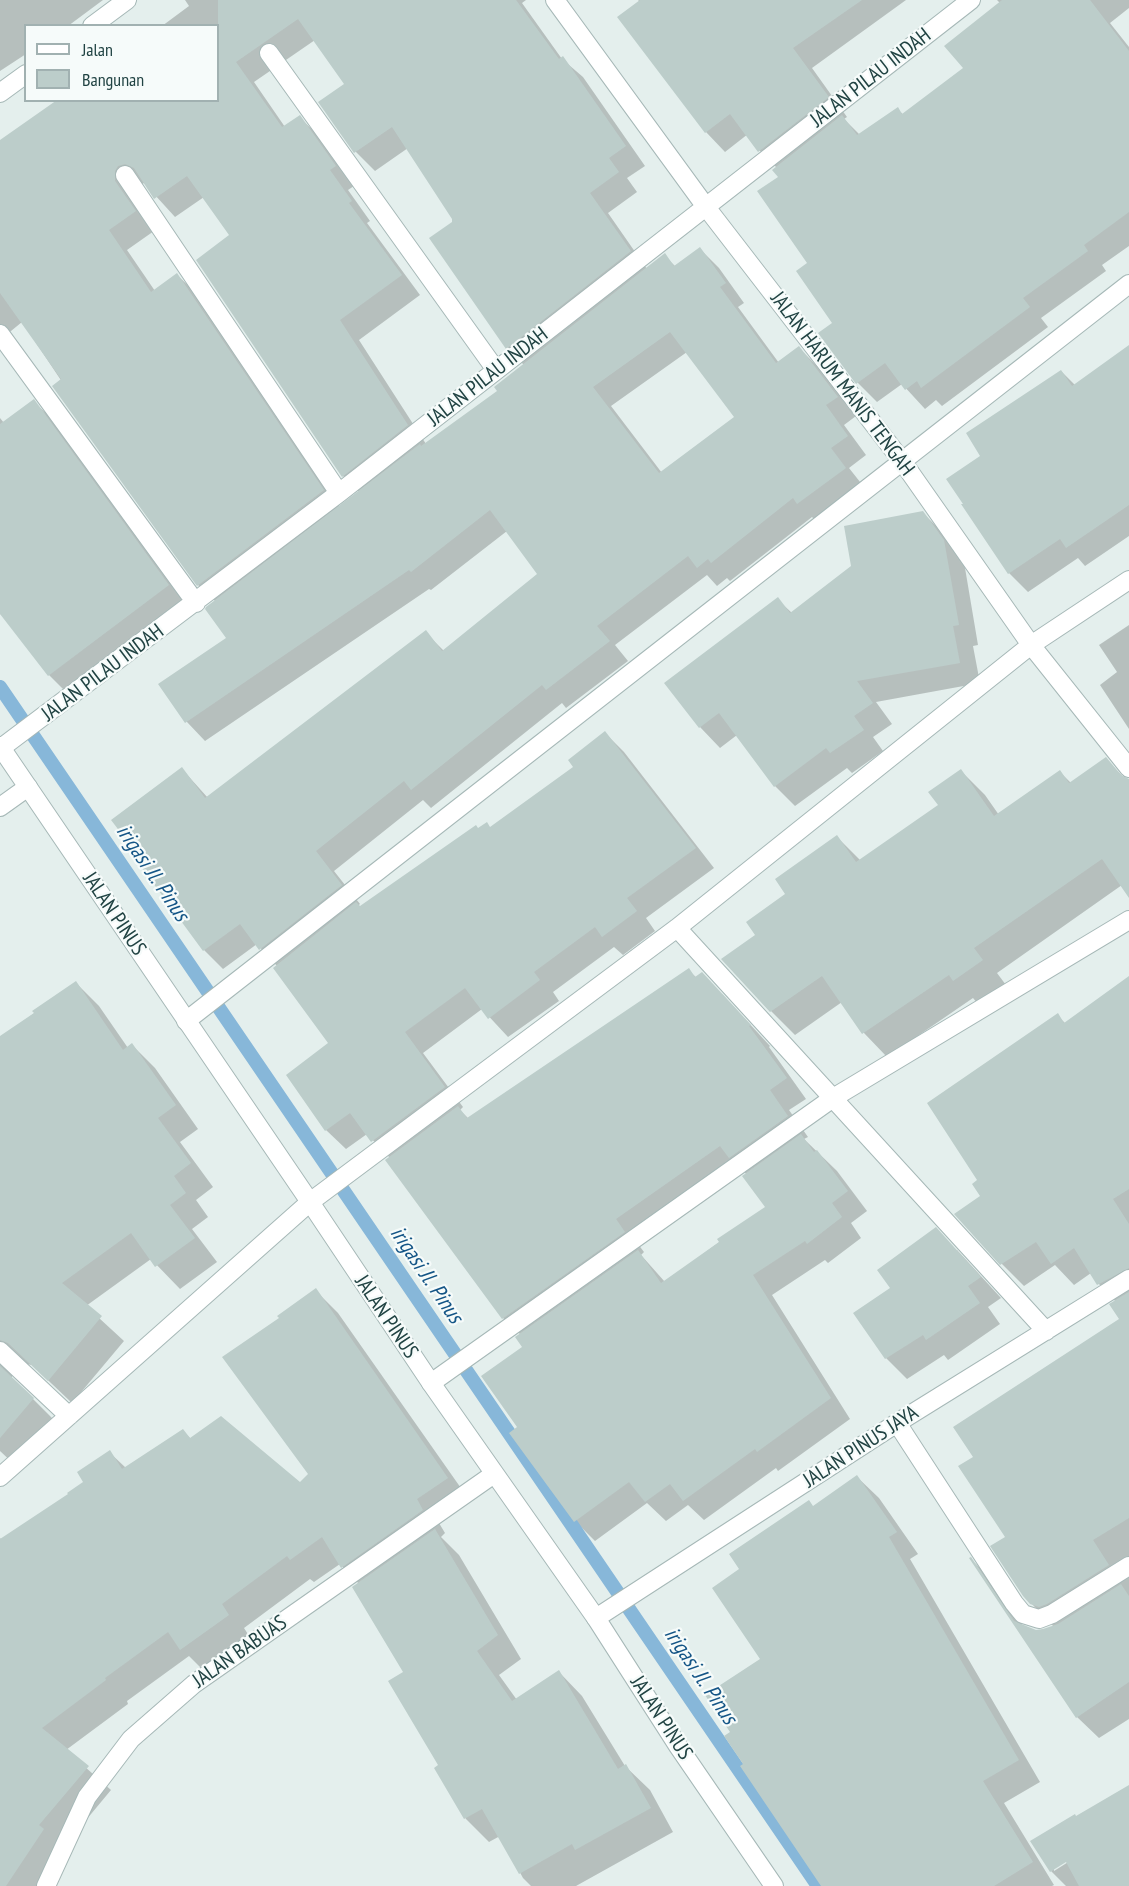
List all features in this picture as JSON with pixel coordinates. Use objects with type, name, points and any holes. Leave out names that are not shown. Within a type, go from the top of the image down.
[{"type":"street","points":[[95,24],[126,0]]},
{"type":"street","name":"JALAN HARUM MANIS TENGAH","points":[[555,0],[706,207],[902,461],[1031,645],[1129,768]]},
{"type":"street","name":"JALAN PILAU INDAH","points":[[1,747],[339,494],[971,0]]},
{"type":"street","points":[[269,53],[496,370]]},
{"type":"street","points":[[0,93],[24,75]]},
{"type":"street","points":[[125,175],[339,494]]},
{"type":"street","points":[[186,1021],[1129,284]]},
{"type":"street","points":[[0,334],[196,603]]},
{"type":"street","points":[[0,1477],[310,1202],[677,928],[1031,645],[1129,580]]},
{"type":"street","name":"JALAN PINUS","points":[[1,747],[431,1383],[596,1618],[678,1746],[774,1886]]},
{"type":"street","points":[[0,807],[28,787]]},
{"type":"street","points":[[431,1383],[833,1098],[1129,920]]},
{"type":"street","points":[[677,928],[1046,1331]]},
{"type":"street","name":"JALAN PINUS JAYA","points":[[596,1618],[897,1423],[1129,1280]]},
{"type":"street","points":[[0,1351],[69,1416]]},
{"type":"street","points":[[897,1423],[1023,1614],[1039,1619],[1052,1614],[1129,1566]]},
{"type":"street","name":"JALAN BABUAS","points":[[46,1886],[87,1797],[131,1739],[194,1684],[494,1474]]},
{"type":"building","points":[[218,0],[516,0],[559,59],[563,56],[626,146],[609,158],[619,172],[590,193],[631,251],[506,349],[429,238],[452,222],[452,219],[392,127],[354,153],[318,102],[344,84],[298,19],[236,62],[282,127],[300,115],[336,166],[330,170],[352,201],[349,203],[402,275],[340,320],[408,425],[342,477],[196,260],[229,235],[187,176],[154,199],[134,168],[125,164],[118,166],[115,171],[115,181],[136,211],[109,230],[151,292],[177,273],[324,490],[197,586],[52,386],[61,379],[0,293],[0,140],[54,102],[219,102]]},
{"type":"building","points":[[640,0],[862,0],[793,48],[829,97],[758,152],[730,114],[705,133],[617,17]]},
{"type":"building","points":[[1002,0],[1090,0],[1129,51],[1129,212],[1084,245],[1088,251],[1023,298],[1030,307],[921,388],[917,381],[905,390],[885,363],[856,384],[818,333],[832,323],[796,271],[807,263],[757,191],[778,177],[772,170],[842,115],[857,135],[898,107],[902,114],[963,68],[944,46]]},
{"type":"building","points":[[700,247],[726,283],[720,287],[776,363],[799,346],[838,397],[826,405],[848,436],[831,448],[846,468],[797,504],[793,498],[711,563],[708,559],[697,568],[688,556],[597,626],[610,641],[546,690],[542,685],[411,790],[404,781],[316,851],[342,885],[259,950],[240,924],[203,951],[131,853],[134,850],[111,820],[182,767],[205,798],[426,630],[442,651],[537,574],[490,510],[411,572],[409,570],[185,723],[158,684],[226,638],[205,609],[206,607],[420,444],[421,446],[497,391],[494,387],[665,253],[674,266]],"holes":[[[670,332],[734,417],[659,473],[593,387]]]},
{"type":"building","points":[[1129,345],[1129,505],[1066,548],[1060,539],[1008,574],[946,479],[980,456],[966,433],[1061,370],[1072,386]]},
{"type":"building","points":[[34,399],[169,585],[48,676],[0,614],[0,424]]},
{"type":"building","points":[[923,511],[944,540],[959,625],[953,626],[960,663],[857,681],[873,703],[854,716],[864,730],[830,753],[826,748],[774,787],[719,713],[699,728],[664,683],[778,597],[790,613],[851,566],[844,526]]},
{"type":"building","points":[[605,731],[696,848],[627,898],[637,911],[602,937],[595,927],[534,972],[540,980],[488,1019],[465,988],[405,1032],[445,1087],[371,1142],[350,1113],[325,1131],[286,1075],[328,1043],[273,968],[356,902],[360,906],[476,825],[478,828],[487,822],[490,827],[573,767],[568,760]]},
{"type":"building","points":[[1106,757],[1121,775],[1129,779],[1129,898],[1102,859],[974,948],[983,960],[953,981],[949,975],[862,1034],[822,976],[770,1012],[721,959],[755,935],[746,922],[785,894],[775,879],[837,835],[856,862],[938,805],[928,792],[961,769],[994,816],[1060,770],[1069,783]]},
{"type":"building","points":[[689,968],[695,977],[702,972],[751,1025],[749,1026],[787,1078],[770,1090],[788,1116],[729,1158],[720,1146],[616,1219],[625,1232],[502,1319],[385,1160],[458,1106],[467,1118]]},
{"type":"building","points":[[1129,976],[1129,1189],[1113,1199],[1129,1224],[1129,1268],[1097,1285],[1074,1248],[1051,1264],[1036,1242],[1000,1265],[954,1214],[980,1196],[972,1184],[977,1180],[927,1103],[1058,1013],[1064,1023]]},
{"type":"building","points":[[76,981],[123,1050],[132,1043],[176,1105],[158,1118],[191,1163],[174,1176],[186,1193],[170,1205],[195,1238],[155,1267],[131,1233],[62,1283],[102,1316],[48,1381],[8,1343],[0,1340],[0,1036]]},
{"type":"building","points":[[801,1134],[814,1152],[817,1150],[848,1191],[832,1203],[842,1217],[807,1244],[805,1241],[753,1275],[831,1398],[757,1452],[755,1449],[683,1501],[670,1484],[645,1502],[629,1482],[574,1522],[509,1433],[517,1427],[481,1376],[522,1347],[515,1337],[638,1250],[661,1283],[719,1242],[717,1239],[765,1207],[742,1176]]},
{"type":"building","points":[[936,1227],[981,1277],[968,1286],[980,1303],[926,1340],[923,1335],[885,1359],[853,1313],[890,1288],[877,1270]]},
{"type":"building","points":[[316,1288],[448,1478],[417,1499],[423,1510],[341,1568],[322,1537],[290,1560],[287,1556],[222,1604],[229,1615],[180,1650],[168,1632],[42,1728],[89,1766],[39,1825],[44,1829],[6,1886],[0,1886],[0,1539],[83,1482],[77,1472],[110,1450],[122,1469],[183,1429],[190,1438],[221,1416],[300,1482],[308,1474],[222,1357],[279,1318],[277,1316]]},
{"type":"building","points":[[1129,1292],[1129,1518],[1093,1540],[1109,1565],[1039,1607],[1030,1604],[1023,1596],[990,1546],[1005,1537],[958,1466],[973,1457],[953,1427],[1119,1319],[1109,1304]]},
{"type":"building","points":[[0,1366],[34,1398],[0,1438]]},
{"type":"building","points":[[857,1475],[897,1532],[889,1537],[1019,1760],[983,1781],[1033,1862],[994,1886],[821,1886],[740,1766],[743,1764],[724,1736],[730,1732],[705,1695],[760,1659],[712,1588],[739,1569],[729,1554],[809,1500],[813,1506]]},
{"type":"building","points":[[435,1529],[498,1635],[477,1651],[512,1701],[559,1670],[618,1769],[626,1764],[651,1808],[575,1850],[572,1844],[519,1874],[482,1809],[464,1819],[434,1768],[438,1765],[388,1681],[403,1672],[352,1587]]},
{"type":"building","points":[[971,1557],[1014,1621],[1036,1630],[1058,1624],[1121,1584],[1129,1596],[1129,1682],[1076,1718],[969,1558]]},
{"type":"building","points":[[1129,1785],[1129,1886],[1079,1886],[1066,1862],[1050,1872],[1030,1841]]},
{"type":"waterway","name":"irigasi Jl. Pinus","points":[[0,687],[818,1886]]}]
